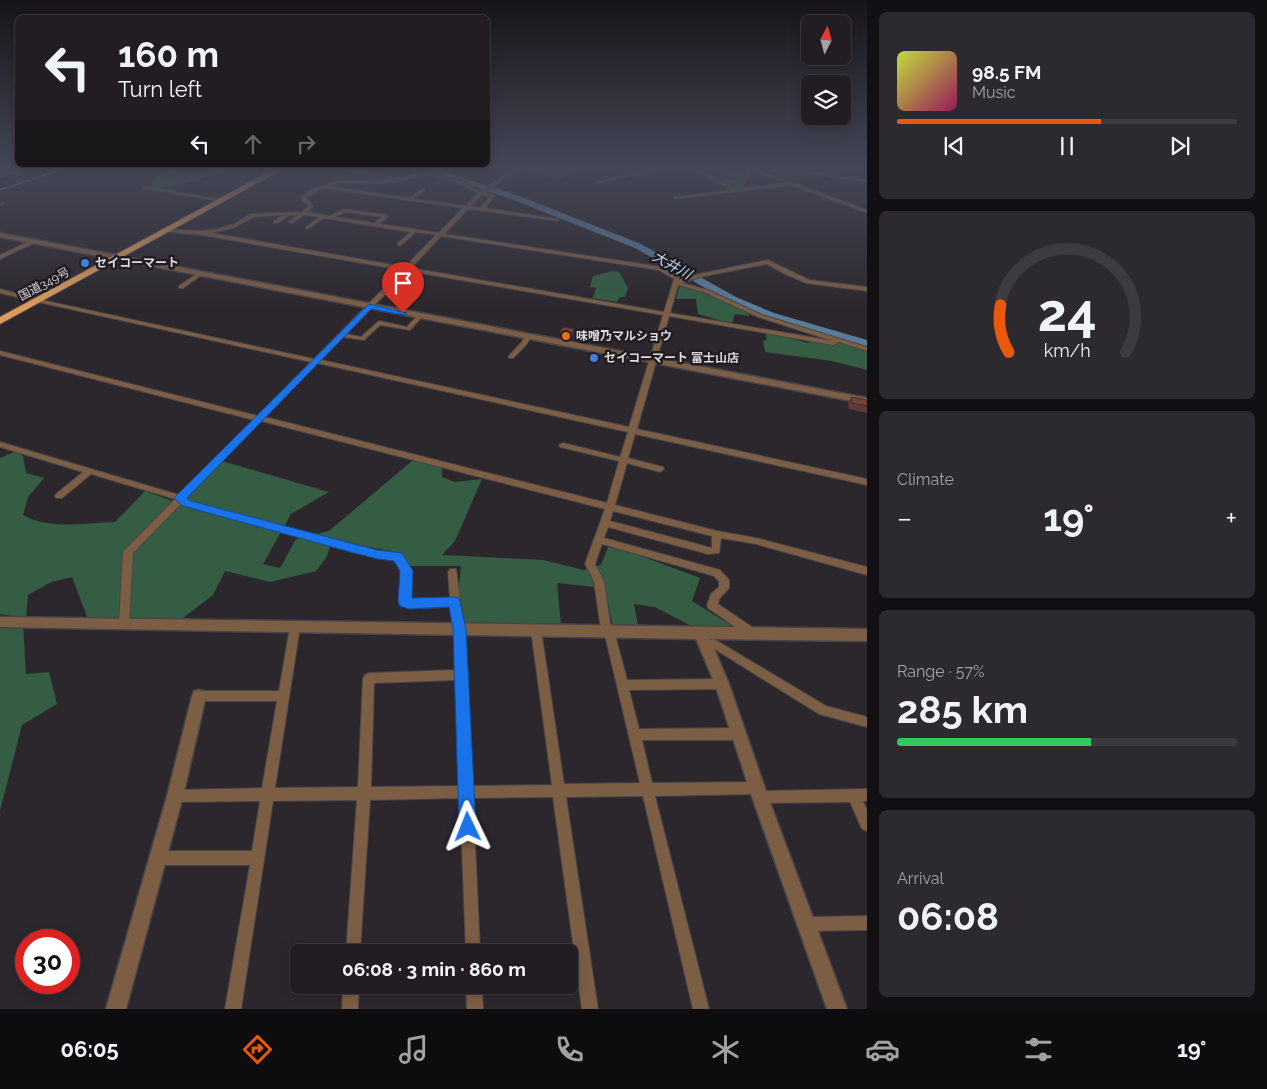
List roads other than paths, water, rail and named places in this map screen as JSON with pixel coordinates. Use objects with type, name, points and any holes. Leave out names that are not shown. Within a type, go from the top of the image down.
[{"type":"highway","name":"国道349号","points":[[165,230],[193,214]]},
{"type":"highway","name":"国道349号","points":[[0,317],[196,214]]},
{"type":"highway","name":"国道349号","points":[[0,321],[36,299]]},
{"type":"street","points":[[201,233],[226,229],[239,224],[254,214]]},
{"type":"street","points":[[276,222],[288,214]]},
{"type":"street","points":[[290,222],[301,214]]},
{"type":"street","points":[[310,214],[661,269],[678,278],[610,507],[590,564],[599,581],[605,624],[609,631],[701,1009]]},
{"type":"street","points":[[331,218],[337,214]]},
{"type":"street","points":[[373,214],[386,216],[376,224]]},
{"type":"street","points":[[124,624],[128,552],[460,214]]},
{"type":"street","points":[[502,222],[507,214]]},
{"type":"street","points":[[508,214],[557,220]]},
{"type":"street","points":[[308,228],[324,216]]},
{"type":"street","points":[[165,230],[201,233],[833,343],[838,340]]},
{"type":"street","points":[[400,244],[415,230]]},
{"type":"street","points":[[0,235],[112,258],[867,401]]},
{"type":"street","points":[[0,257],[32,242]]},
{"type":"street","points":[[676,283],[699,276],[768,262],[808,282],[867,289]]},
{"type":"street","points":[[180,287],[200,274]]},
{"type":"street","points":[[676,283],[706,291],[760,316],[867,349]]},
{"type":"street","points":[[0,291],[867,482]]},
{"type":"street","points":[[340,335],[362,339],[379,323],[408,329],[420,316]]},
{"type":"street","points":[[511,357],[524,344],[528,336]]},
{"type":"street","points":[[0,353],[718,534],[756,541],[867,571]]},
{"type":"street","points":[[0,444],[180,498],[187,504],[378,555],[398,556],[407,571],[405,602],[409,604],[454,602]]},
{"type":"street","points":[[564,445],[660,469]]},
{"type":"street","points":[[58,496],[89,471]]},
{"type":"street","points":[[605,523],[708,551],[716,551],[718,534]]},
{"type":"street","points":[[599,540],[716,573],[724,580],[724,588],[715,597],[712,605],[748,630],[749,633]]},
{"type":"street","points":[[453,572],[454,602],[459,629],[473,944]]},
{"type":"street","points":[[0,622],[609,631],[703,640],[714,643],[823,710],[867,722]]},
{"type":"street","points":[[232,1009],[295,627]]},
{"type":"street","points":[[536,630],[590,1009]]},
{"type":"street","points":[[703,640],[749,633],[867,635]]},
{"type":"street","points":[[703,640],[722,684],[758,793],[837,1009]]},
{"type":"street","points":[[354,944],[369,678],[461,675]]},
{"type":"street","points":[[622,684],[722,684]]},
{"type":"street","points":[[116,1009],[199,696],[284,696]]},
{"type":"street","points":[[634,735],[738,734]]},
{"type":"street","points":[[174,796],[648,789],[860,795],[867,824]]},
{"type":"street","points":[[156,858],[257,858]]},
{"type":"street","points":[[806,924],[867,923]]},
{"type":"street","points":[[350,1009],[351,994]]},
{"type":"street","points":[[474,994],[475,1009]]},
{"type":"waterway","name":"大井川","points":[[558,214],[638,246],[732,299],[770,315],[867,344]]},
{"type":"place","name":"セイコーマート","points":[[85,263]]},
{"type":"place","name":"味噌乃マルショウ","points":[[566,336]]},
{"type":"place","name":"セイコーマート 富士山店","points":[[594,358]]}]
